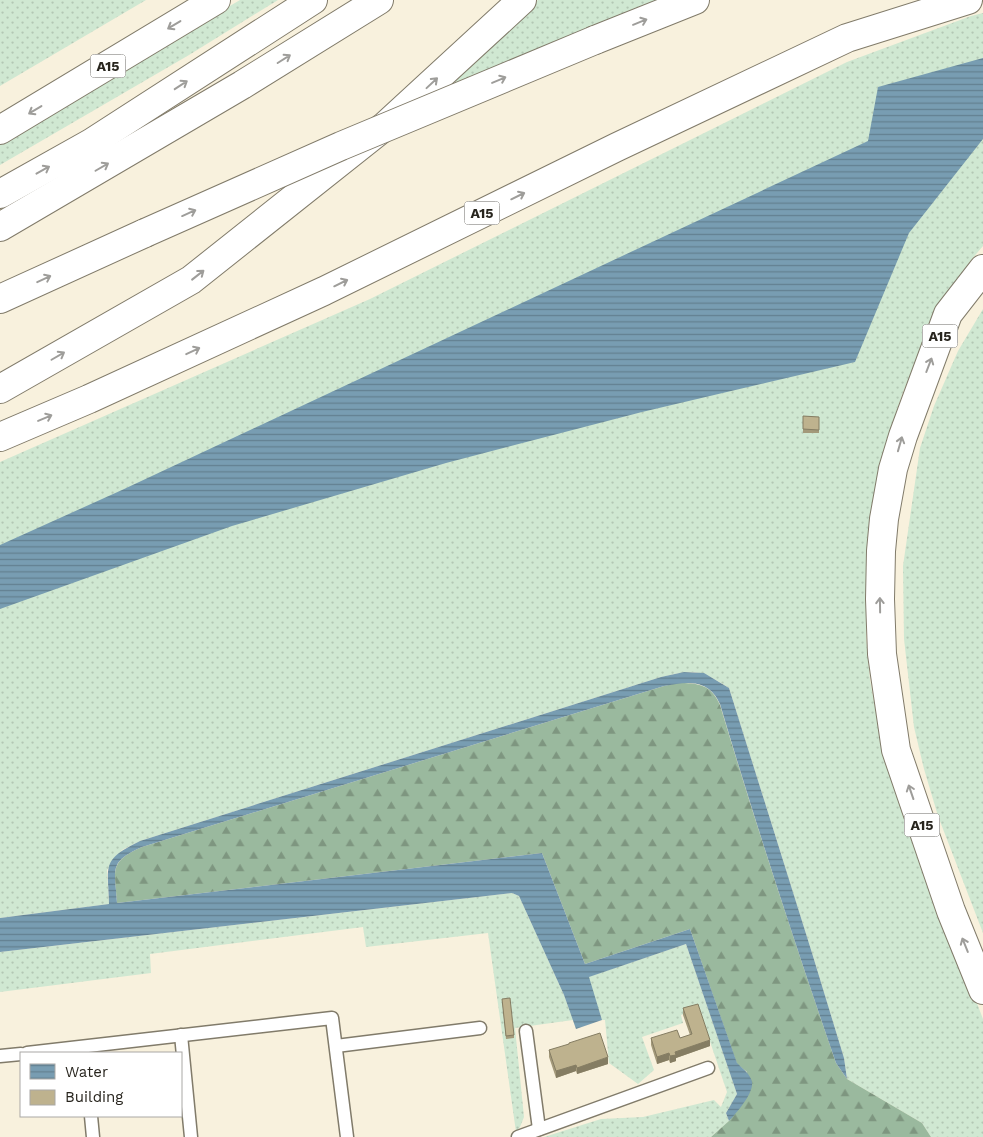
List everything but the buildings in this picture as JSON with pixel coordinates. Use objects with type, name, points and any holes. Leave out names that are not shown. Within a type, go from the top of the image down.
[{"type":"highway","name":"A15","points":[[0,130],[216,0]]},
{"type":"highway","points":[[0,194],[91,143],[314,0]]},
{"type":"highway","points":[[0,227],[242,85],[379,0]]},
{"type":"highway","points":[[0,389],[191,280],[385,126],[522,0]]},
{"type":"highway","points":[[0,299],[341,146],[695,0]]},
{"type":"highway","name":"A15","points":[[0,437],[89,399],[324,291],[617,147],[847,38],[968,0]]},
{"type":"highway","name":"A15","points":[[983,269],[948,314],[911,410],[893,470],[884,520],[880,577],[880,630],[896,750],[951,911],[983,990]]},
{"type":"lane","points":[[46,1052],[84,1050],[181,1035],[332,1018],[347,1137]]},
{"type":"lane","points":[[336,1046],[480,1028]]},
{"type":"lane","points":[[526,1031],[539,1129]]},
{"type":"lane","points":[[181,1035],[191,1137]]},
{"type":"lane","points":[[0,1056],[20,1054]]},
{"type":"lane","points":[[518,1137],[708,1068]]},
{"type":"lane","points":[[91,1117],[93,1137]]},
{"type":"green space","points":[[0,0],[146,0],[0,86]]},
{"type":"green space","points":[[240,0],[278,0],[189,55],[0,165],[0,142]]},
{"type":"green space","points":[[538,0],[692,0],[426,110]]},
{"type":"green space","points":[[983,13],[983,246],[971,260],[949,293],[903,392],[888,436],[876,491],[868,555],[866,636],[870,680],[878,723],[889,765],[983,1019],[983,1137],[931,1137],[922,1123],[847,1079],[844,1058],[729,688],[711,677],[697,672],[661,677],[140,841],[122,850],[107,870],[109,904],[0,918],[0,462],[370,299],[847,62]]},
{"type":"green space","points":[[983,309],[983,933],[938,816],[914,727],[904,639],[903,566],[920,448],[934,406],[958,351]]},
{"type":"green space","points":[[677,683],[691,683],[703,686],[712,693],[720,705],[776,884],[836,1063],[847,1079],[922,1123],[931,1137],[711,1137],[730,1120],[747,1072],[737,1064],[690,929],[585,964],[542,853],[117,903],[116,868],[123,857],[142,847]]},
{"type":"green space","points":[[512,893],[519,896],[564,995],[573,1020],[515,1028],[524,1117],[516,1132],[488,933],[366,947],[363,927],[150,954],[151,973],[0,992],[0,952]]},
{"type":"green space","points":[[686,944],[737,1094],[726,1113],[729,1121],[711,1137],[544,1137],[601,1119],[643,1117],[714,1100],[721,1107],[727,1092],[699,1009],[681,1015],[683,1023],[642,1037],[654,1070],[638,1084],[609,1063],[605,1020],[602,1020],[588,977]]},
{"type":"water","points":[[983,58],[983,139],[909,233],[855,362],[642,412],[446,463],[232,526],[0,609],[0,545],[122,490],[868,141],[878,87]]},
{"type":"water","points":[[684,672],[704,673],[729,688],[844,1058],[847,1079],[836,1063],[791,929],[720,704],[710,690],[697,684],[681,683],[664,686],[142,847],[123,857],[119,862],[116,868],[115,882],[117,903],[542,853],[585,964],[690,929],[737,1063],[751,1079],[752,1084],[749,1095],[729,1121],[726,1113],[737,1094],[686,944],[589,977],[602,1020],[576,1029],[564,995],[519,896],[512,893],[0,952],[0,918],[109,904],[108,872],[110,865],[119,853],[140,841],[661,677]]}]
